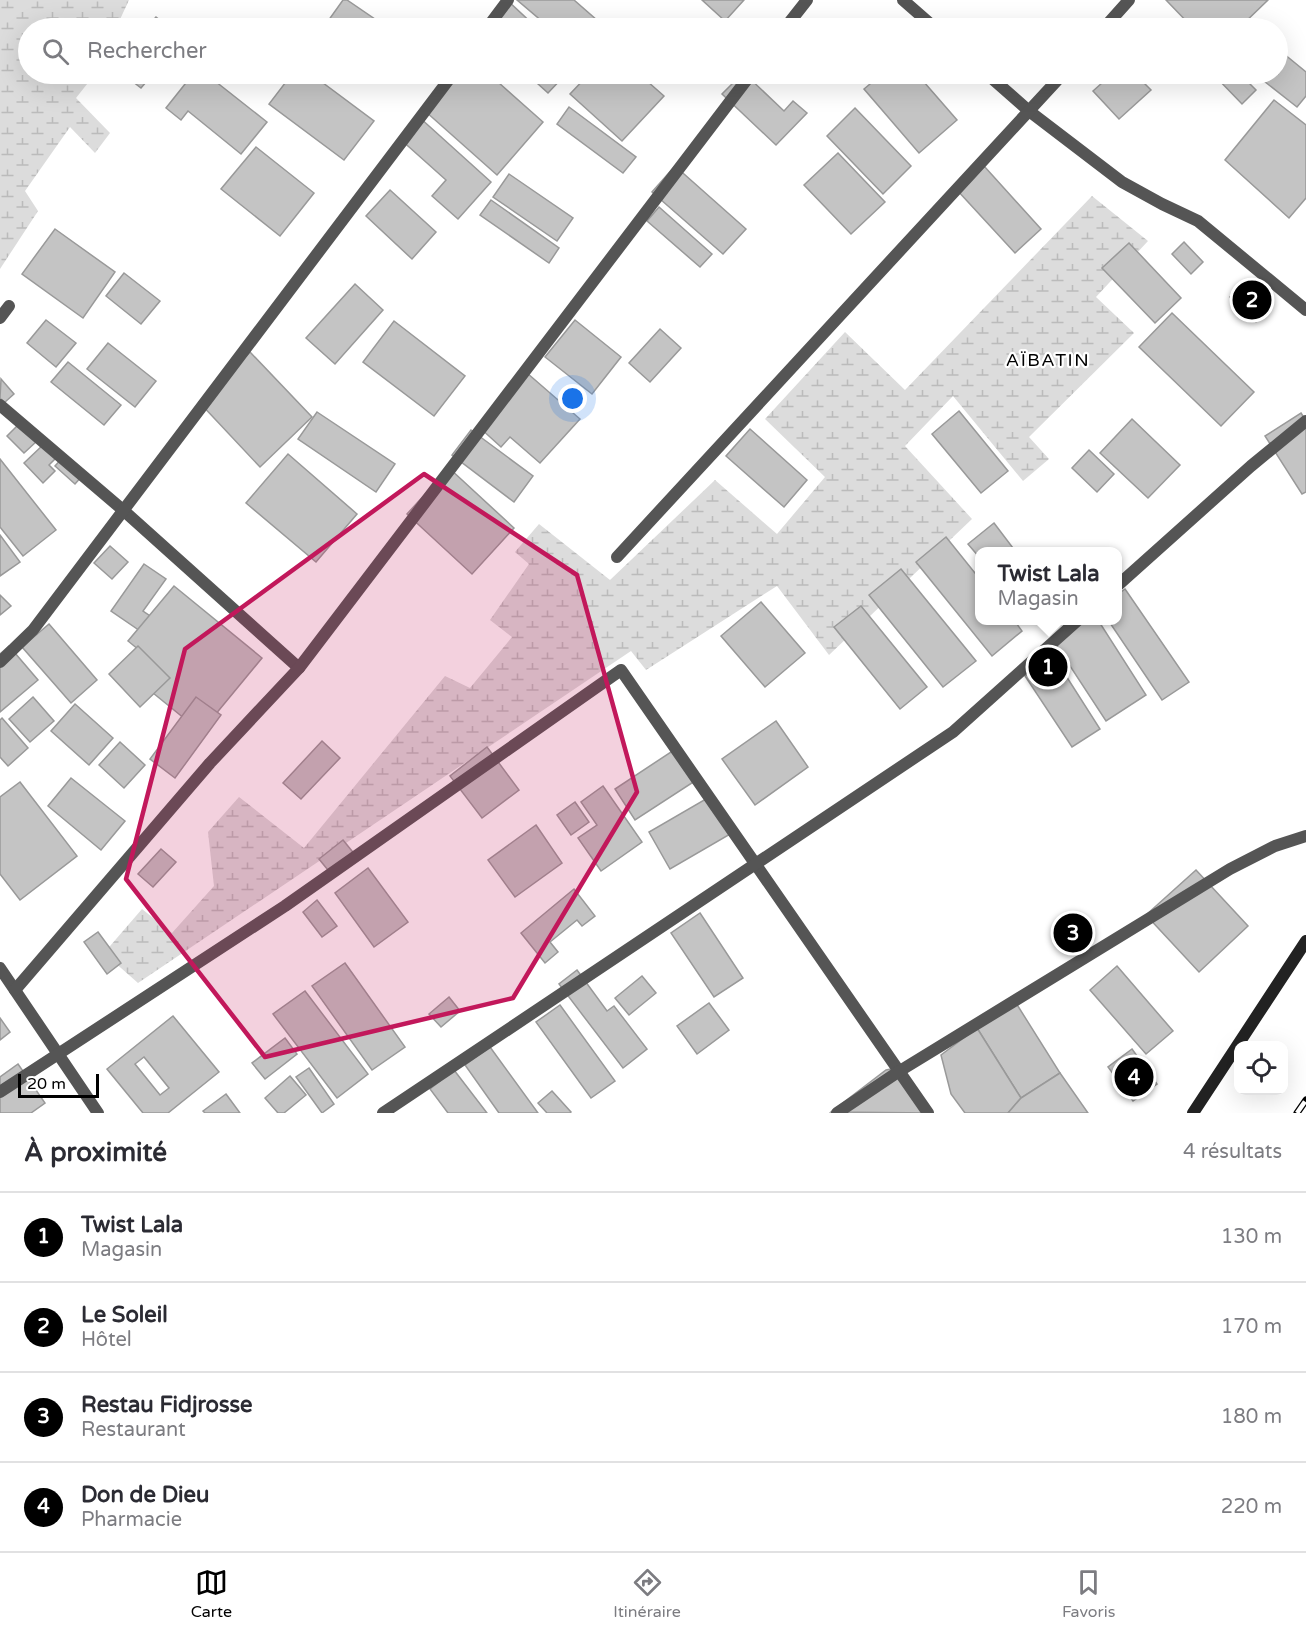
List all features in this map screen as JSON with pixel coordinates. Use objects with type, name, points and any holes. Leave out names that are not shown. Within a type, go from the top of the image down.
[{"type":"main road","points":[[1194,1113],[1306,941]]},
{"type":"street","points":[[494,18],[508,0]]},
{"type":"street","points":[[793,18],[807,0]]},
{"type":"street","points":[[903,0],[924,18]]},
{"type":"street","points":[[1113,18],[1129,0]]},
{"type":"street","points":[[0,662],[33,630],[445,84]]},
{"type":"street","points":[[15,990],[210,763],[299,668],[743,84]]},
{"type":"street","points":[[998,84],[1029,111],[1122,182],[1198,221],[1306,310]]},
{"type":"street","points":[[617,557],[1054,84]]},
{"type":"street","points":[[0,318],[9,306]]},
{"type":"street","points":[[0,405],[123,510],[299,668]]},
{"type":"street","points":[[1122,582],[1251,466],[1306,421]]},
{"type":"street","points":[[383,1113],[953,732],[1073,625]]},
{"type":"street","points":[[0,1092],[285,906],[621,670],[928,1113]]},
{"type":"street","points":[[837,1113],[898,1072],[1230,869],[1275,846],[1306,836]]},
{"type":"street","points":[[0,968],[98,1113]]},
{"type":"highlighted area","points":[[424,474],[577,575],[637,792],[513,998],[265,1057],[126,879],[185,649]]},
{"type":"green space","points":[[0,0],[129,0],[121,18],[18,18],[18,84],[87,84],[76,98],[110,133],[95,153],[70,127],[25,191],[38,211],[0,269]]},
{"type":"green space","points":[[1092,196],[1148,241],[1096,297],[1134,333],[1029,437],[1049,459],[1023,481],[953,396],[905,446],[972,519],[829,655],[777,586],[646,670],[631,651],[138,983],[104,953],[142,909],[172,933],[214,886],[208,832],[239,797],[304,848],[445,676],[470,688],[512,637],[490,620],[529,564],[515,552],[539,524],[610,580],[715,480],[777,534],[825,477],[765,419],[845,332],[905,390]]},
{"type":"building","points":[[343,0],[347,0],[373,18],[330,18]]},
{"type":"building","points":[[507,0],[526,18],[490,18]]},
{"type":"building","points":[[517,0],[574,0],[595,18],[538,18]]},
{"type":"building","points":[[702,0],[744,0],[728,18],[722,18]]},
{"type":"building","points":[[1166,0],[1268,0],[1249,18],[1183,18]]},
{"type":"building","points":[[1288,57],[1306,72],[1306,96],[1297,107],[1268,84],[1288,84]]},
{"type":"building","points":[[185,84],[219,84],[267,122],[241,154],[188,111],[181,120],[166,108]]},
{"type":"building","points":[[284,84],[324,84],[374,121],[344,160],[269,104]]},
{"type":"building","points":[[449,84],[500,84],[543,122],[497,175],[425,111]]},
{"type":"building","points":[[538,84],[557,84],[548,93]]},
{"type":"building","points":[[580,84],[650,84],[664,96],[622,141],[570,94]]},
{"type":"building","points":[[732,84],[756,84],[784,111],[793,101],[807,113],[776,145],[722,94]]},
{"type":"building","points":[[870,84],[926,84],[957,120],[919,153],[864,89]]},
{"type":"building","points":[[1101,84],[1145,84],[1151,90],[1119,119],[1093,91]]},
{"type":"building","points":[[1223,84],[1250,84],[1256,90],[1242,104]]},
{"type":"building","points":[[1274,100],[1306,125],[1306,198],[1289,218],[1225,160]]},
{"type":"building","points":[[569,107],[636,157],[623,173],[557,124]]},
{"type":"building","points":[[855,108],[911,166],[883,194],[827,136]]},
{"type":"building","points":[[419,117],[491,182],[458,219],[432,196],[446,180],[399,138]]},
{"type":"building","points":[[256,147],[314,193],[280,236],[221,189]]},
{"type":"building","points":[[838,153],[885,202],[851,234],[804,185]]},
{"type":"building","points":[[675,166],[746,229],[723,254],[652,192]]},
{"type":"building","points":[[984,166],[1041,229],[1015,253],[957,190]]},
{"type":"building","points":[[509,174],[573,218],[557,241],[493,197]]},
{"type":"building","points":[[390,190],[436,232],[412,259],[366,216]]},
{"type":"building","points":[[491,200],[559,248],[549,263],[480,215]]},
{"type":"building","points":[[659,207],[712,254],[700,267],[647,221]]},
{"type":"building","points":[[55,229],[115,272],[83,318],[22,274]]},
{"type":"building","points":[[1184,242],[1203,262],[1191,274],[1172,254]]},
{"type":"building","points":[[1129,243],[1181,298],[1155,323],[1102,268]]},
{"type":"building","points":[[124,273],[160,301],[141,324],[106,296]]},
{"type":"building","points":[[1246,280],[1271,305],[1256,322],[1230,297]]},
{"type":"building","points":[[355,284],[383,310],[335,364],[306,338]]},
{"type":"building","points":[[1172,313],[1254,392],[1221,426],[1139,347]]},
{"type":"building","points":[[46,320],[76,343],[56,367],[27,343]]},
{"type":"building","points":[[575,320],[621,357],[592,394],[545,357]]},
{"type":"building","points":[[394,321],[465,376],[434,416],[363,362]]},
{"type":"building","points":[[660,329],[681,348],[650,382],[629,363]]},
{"type":"building","points":[[108,343],[156,381],[135,407],[87,369]]},
{"type":"building","points":[[250,352],[312,417],[260,467],[199,402]]},
{"type":"building","points":[[68,362],[121,405],[104,425],[51,382]]},
{"type":"building","points":[[527,373],[580,419],[540,463],[510,437],[501,447],[479,427]]},
{"type":"building","points":[[1,379],[14,394],[4,403],[0,398]]},
{"type":"building","points":[[959,411],[1008,471],[981,493],[932,434]]},
{"type":"building","points":[[317,412],[395,464],[376,492],[298,439]]},
{"type":"building","points":[[1301,413],[1306,421],[1306,492],[1302,494],[1265,436]]},
{"type":"building","points":[[1132,419],[1180,465],[1148,498],[1100,453]]},
{"type":"building","points":[[20,423],[37,441],[24,453],[7,436]]},
{"type":"building","points":[[750,429],[807,480],[784,507],[726,456]]},
{"type":"building","points":[[471,430],[533,476],[514,502],[452,455]]},
{"type":"building","points":[[44,444],[57,457],[49,465],[55,471],[43,483],[24,463]]},
{"type":"building","points":[[1089,450],[1114,474],[1097,492],[1072,468]]},
{"type":"building","points":[[288,454],[357,514],[316,562],[246,503]]},
{"type":"building","points":[[64,456],[83,475],[75,484],[55,466]]},
{"type":"building","points":[[0,459],[56,530],[23,556],[0,527]]},
{"type":"building","points":[[449,468],[514,528],[472,574],[407,514]]},
{"type":"building","points":[[994,523],[1012,547],[975,547],[975,552],[968,544]]},
{"type":"building","points":[[0,535],[20,562],[0,576]]},
{"type":"building","points":[[946,537],[975,573],[975,625],[1018,625],[1022,631],[992,656],[916,562]]},
{"type":"building","points":[[110,546],[128,562],[112,579],[94,563]]},
{"type":"building","points":[[144,564],[166,579],[143,611],[156,620],[146,635],[111,611]]},
{"type":"building","points":[[901,569],[976,661],[943,687],[869,595]]},
{"type":"building","points":[[174,586],[262,658],[201,732],[142,684],[150,676],[141,669],[150,659],[128,641]]},
{"type":"building","points":[[1125,589],[1189,682],[1162,700],[1111,625],[1122,625],[1122,591]]},
{"type":"building","points":[[0,595],[11,606],[0,615]]},
{"type":"building","points":[[761,602],[805,653],[765,687],[721,636]]},
{"type":"building","points":[[861,606],[927,687],[900,709],[834,627]]},
{"type":"building","points":[[49,624],[97,680],[71,703],[22,647]]},
{"type":"building","points":[[1075,625],[1101,625],[1146,695],[1106,721],[1053,640]]},
{"type":"building","points":[[9,646],[38,680],[0,712],[0,654]]},
{"type":"building","points":[[138,646],[170,678],[140,707],[109,674]]},
{"type":"building","points":[[1054,657],[1100,729],[1072,747],[1025,676]]},
{"type":"building","points":[[33,697],[54,721],[30,742],[9,719]]},
{"type":"building","points":[[196,697],[221,715],[175,778],[150,759]]},
{"type":"building","points":[[75,704],[113,738],[89,765],[51,731]]},
{"type":"building","points":[[2,718],[28,748],[8,766],[0,757],[0,720]]},
{"type":"building","points":[[776,721],[808,767],[755,805],[722,759]]},
{"type":"building","points":[[322,741],[340,758],[301,799],[283,783]]},
{"type":"building","points":[[120,742],[145,765],[124,788],[99,765]]},
{"type":"building","points":[[487,747],[519,790],[482,818],[450,776]]},
{"type":"building","points":[[677,748],[698,779],[635,820],[615,789]]},
{"type":"building","points":[[71,778],[125,821],[101,850],[48,806]]},
{"type":"building","points":[[20,782],[77,856],[20,900],[0,874],[0,797]]},
{"type":"building","points":[[603,786],[642,842],[601,871],[578,838],[597,825],[581,802]]},
{"type":"building","points":[[711,796],[732,833],[670,869],[649,832]]},
{"type":"building","points":[[575,802],[589,822],[571,835],[557,815]]},
{"type":"building","points":[[536,825],[562,863],[515,897],[488,860]]},
{"type":"building","points":[[343,840],[356,856],[332,875],[319,859]]},
{"type":"building","points":[[161,849],[176,862],[153,887],[138,874]]},
{"type":"building","points":[[368,868],[408,922],[374,947],[335,893]]},
{"type":"building","points":[[1196,870],[1248,926],[1199,972],[1146,915]]},
{"type":"building","points":[[574,889],[595,916],[582,926],[577,920],[550,942],[558,952],[545,963],[521,933]]},
{"type":"building","points":[[317,900],[337,926],[322,937],[303,912]]},
{"type":"building","points":[[700,913],[743,978],[714,997],[671,933]]},
{"type":"building","points":[[98,932],[121,963],[107,974],[84,942]]},
{"type":"building","points":[[345,963],[405,1047],[372,1070],[312,986]]},
{"type":"building","points":[[1117,966],[1173,1031],[1146,1054],[1090,990]]},
{"type":"building","points":[[577,970],[607,1011],[614,1006],[647,1049],[623,1068],[559,984]]},
{"type":"building","points":[[642,976],[656,993],[629,1015],[615,998]]},
{"type":"building","points":[[305,991],[368,1074],[337,1098],[273,1014]]},
{"type":"building","points":[[449,997],[460,1011],[441,1027],[429,1014]]},
{"type":"building","points":[[709,1003],[729,1030],[697,1054],[677,1026]]},
{"type":"building","points":[[1016,1003],[1060,1073],[1021,1098],[977,1028]]},
{"type":"building","points":[[560,1005],[615,1081],[591,1098],[536,1022]]},
{"type":"building","points":[[173,1016],[219,1072],[168,1113],[143,1113],[107,1069]],"holes":[[[144,1057],[169,1088],[160,1095],[135,1064]]]},
{"type":"building","points":[[0,1018],[10,1032],[0,1040]]},
{"type":"building","points":[[977,1028],[1021,1098],[1008,1113],[965,1113],[951,1094],[941,1055]]},
{"type":"building","points":[[285,1038],[297,1054],[265,1079],[252,1063]]},
{"type":"building","points":[[490,1047],[538,1113],[499,1113],[465,1065]]},
{"type":"building","points":[[1132,1049],[1157,1084],[1133,1101],[1108,1067]]},
{"type":"building","points":[[18,1064],[45,1103],[31,1113],[0,1113],[0,1077]]},
{"type":"building","points":[[901,1067],[933,1113],[831,1112],[886,1070]]},
{"type":"building","points":[[309,1068],[334,1104],[322,1113],[296,1077]]},
{"type":"building","points":[[454,1070],[487,1113],[448,1113],[430,1089]]},
{"type":"building","points":[[1060,1073],[1088,1113],[1008,1113],[1021,1098]]},
{"type":"building","points":[[290,1076],[306,1095],[284,1113],[278,1113],[265,1098]]},
{"type":"building","points":[[552,1091],[570,1113],[547,1113],[538,1103]]},
{"type":"building","points":[[226,1094],[240,1113],[205,1113],[203,1111]]},
{"type":"railway","points":[[1297,1113],[1306,1100]]},
{"type":"place","name":"Le Soleil","points":[[1252,300]]},
{"type":"place","name":"Twist Lala","points":[[1048,667]]},
{"type":"place","name":"Restau Fidjrosse","points":[[1073,933]]},
{"type":"place","name":"Don de Dieu","points":[[1134,1077]]},
{"type":"district","name":"AÏBATIN","points":[[1048,360]]}]
